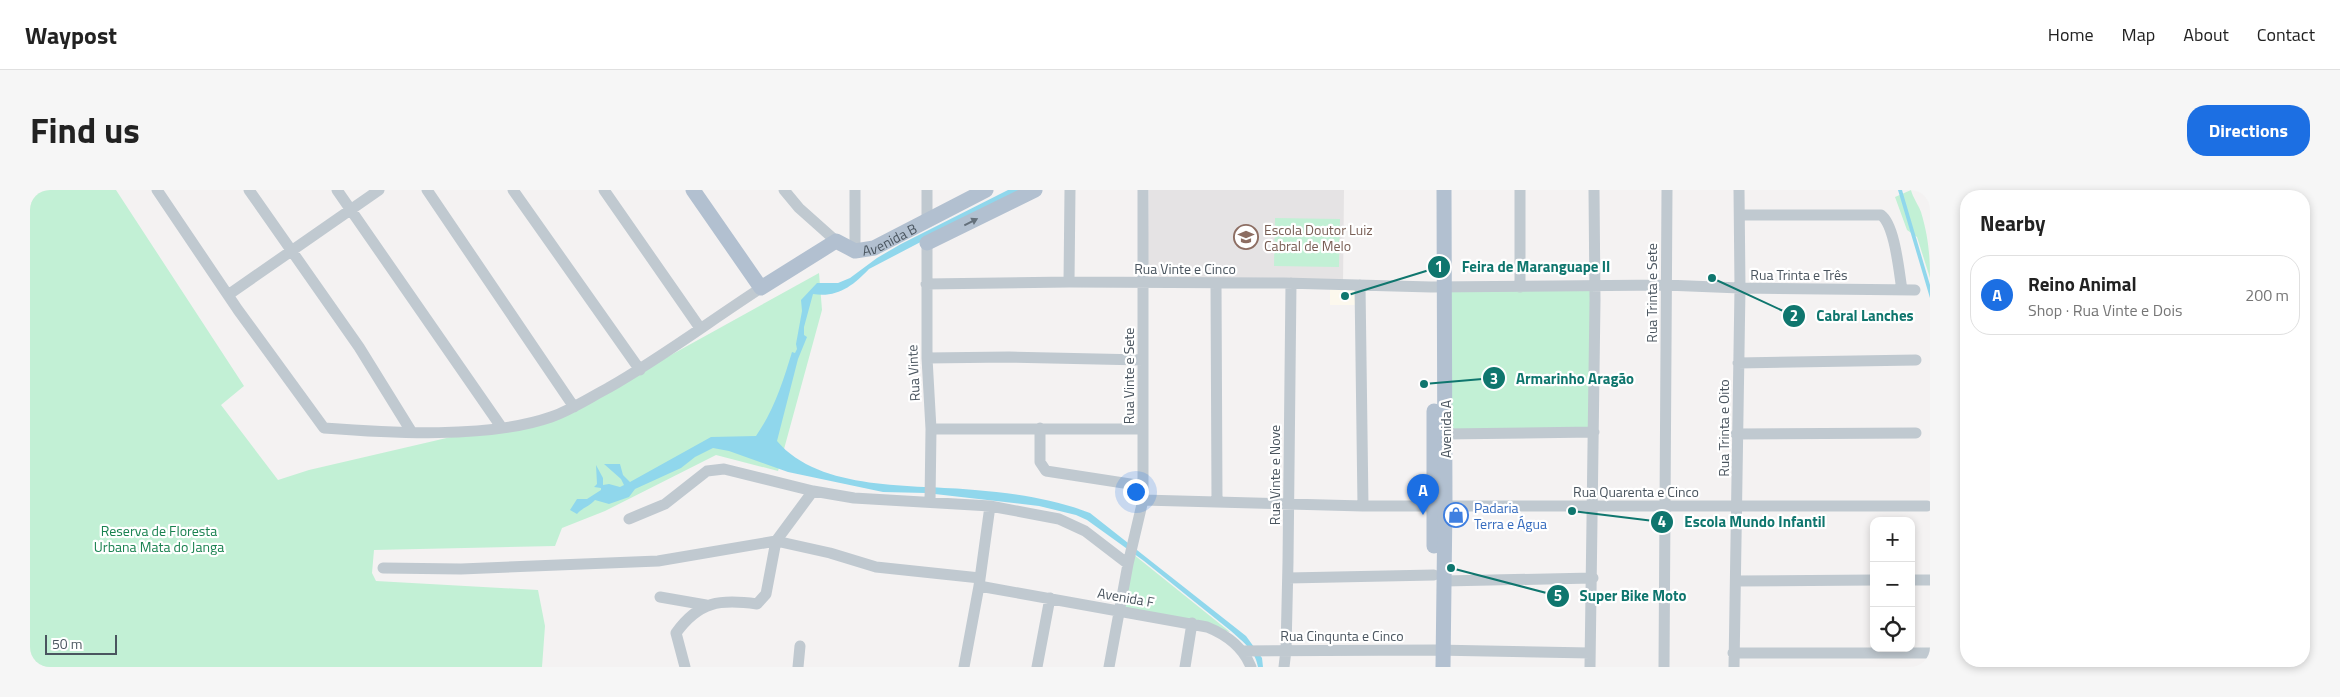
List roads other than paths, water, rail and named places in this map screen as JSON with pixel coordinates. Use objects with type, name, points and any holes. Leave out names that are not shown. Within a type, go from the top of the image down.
[{"type":"main road","points":[[693,190],[761,288],[836,240]]},
{"type":"main road","name":"Avenida B","points":[[836,240],[855,250],[874,248],[986,190]]},
{"type":"main road","name":"Avenida B","points":[[927,220],[927,243],[1034,190]]},
{"type":"main road","name":"Avenida A","points":[[1435,190],[1445,434],[1440,504]]},
{"type":"main road","name":"Avenida A","points":[[1443,667],[1439,650],[1439,287],[1444,190]]},
{"type":"main road","name":"Avenida A","points":[[1434,667],[1439,650]]},
{"type":"street","points":[[157,190],[228,295],[324,428],[460,432],[502,428],[550,417],[640,370],[761,288]]},
{"type":"street","points":[[249,190],[359,347],[411,431]]},
{"type":"street","points":[[337,190],[502,428]]},
{"type":"street","points":[[228,295],[379,190]]},
{"type":"street","points":[[427,190],[574,406]]},
{"type":"street","points":[[513,190],[640,370]]},
{"type":"street","points":[[604,190],[700,328]]},
{"type":"street","name":"Avenida B","points":[[784,190],[799,208],[836,240]]},
{"type":"street","points":[[855,190],[855,250]]},
{"type":"street","points":[[927,190],[927,220]]},
{"type":"street","points":[[1068,282],[1070,190]]},
{"type":"street","name":"Rua Vinte e Sete","points":[[1109,667],[1128,562],[1143,500],[1143,190]]},
{"type":"street","points":[[1520,190],[1520,287]]},
{"type":"street","points":[[1590,667],[1593,578],[1594,190]]},
{"type":"street","name":"Rua Trinta e Sete","points":[[1664,667],[1667,190]]},
{"type":"street","name":"Rua Trinta e Oito","points":[[1734,667],[1737,506],[1736,434],[1740,288],[1739,190]]},
{"type":"street","points":[[1740,214],[1876,214],[1886,218],[1889,224],[1902,290]]},
{"type":"street","name":"Rua Vinte","points":[[927,243],[927,358],[931,429],[931,501]]},
{"type":"street","name":"Rua Vinte e Cinco","points":[[926,284],[1068,282],[1291,283],[1439,287]]},
{"type":"street","points":[[1216,283],[1217,502]]},
{"type":"street","name":"Rua Vinte e Nove","points":[[1284,667],[1288,578],[1291,283]]},
{"type":"street","points":[[1360,285],[1363,506]]},
{"type":"street","name":"Rua Trinta e Três","points":[[1439,287],[1665,285],[1915,290]]},
{"type":"street","points":[[927,358],[1009,357],[1143,360]]},
{"type":"street","points":[[1738,363],[1916,360]]},
{"type":"street","points":[[1040,428],[1040,462],[1046,471],[1143,486]]},
{"type":"street","points":[[931,429],[1143,428]]},
{"type":"street","points":[[1445,434],[1594,432]]},
{"type":"street","points":[[1736,434],[1916,433]]},
{"type":"street","points":[[629,519],[665,504],[706,471],[724,469],[854,498],[931,501],[990,506],[1059,519],[1095,537],[1128,562]]},
{"type":"street","points":[[686,667],[676,633],[685,621],[706,605],[715,602],[757,604],[762,601],[766,594],[776,541],[813,490]]},
{"type":"street","name":"Rua Quarenta e Cinco","points":[[1143,500],[1363,506],[1440,504],[1927,506]]},
{"type":"street","points":[[964,667],[990,506]]},
{"type":"street","points":[[383,568],[461,569],[658,562],[776,541]]},
{"type":"street","name":"Avenida F","points":[[776,541],[830,552],[876,568],[979,582],[1050,598],[1192,623],[1218,631],[1245,651],[1251,667]]},
{"type":"street","points":[[1288,578],[1593,578]]},
{"type":"street","points":[[1736,581],[1870,580]]},
{"type":"street","points":[[1915,580],[1930,580]]},
{"type":"street","points":[[660,597],[706,605]]},
{"type":"street","points":[[1037,667],[1050,598]]},
{"type":"street","points":[[1184,667],[1192,623]]},
{"type":"street","points":[[798,667],[800,646]]},
{"type":"street","name":"Rua Cinqunta e Cinco","points":[[1245,651],[1439,650],[1590,653]]},
{"type":"street","points":[[1733,653],[1930,653]]},
{"type":"water","points":[[1008,190],[1020,190],[869,269],[857,281],[844,289],[830,294],[813,294],[804,327],[804,335],[807,337],[798,359],[777,441],[795,458],[818,469],[842,477],[897,485],[1019,495],[1048,500],[1090,513],[1246,636],[1262,658],[1263,667],[1258,667],[1251,651],[1231,631],[1144,561],[1087,520],[1076,515],[1039,506],[926,493],[883,492],[788,472],[729,451],[713,448],[695,457],[681,468],[635,489],[629,497],[609,504],[595,500],[577,514],[570,510],[577,499],[587,499],[601,490],[601,488],[594,487],[597,484],[596,465],[603,478],[603,485],[609,484],[620,487],[624,485],[621,479],[604,464],[620,464],[623,475],[630,482],[711,437],[756,436],[773,406],[792,352],[795,353],[797,349],[796,344],[802,311],[801,300],[817,283],[838,283],[850,278],[877,258],[901,244]]},
{"type":"water","points":[[1898,190],[1902,190],[1930,285],[1930,298]]},
{"type":"place","name":"Escola Doutor Luiz Cabral de Melo","points":[[1246,237]]},
{"type":"place","name":"Cabral Lanches","points":[[1712,278]]},
{"type":"place","name":"Feira de Maranguape II","points":[[1345,296]]},
{"type":"place","name":"Armarinho Aragão","points":[[1424,384]]},
{"type":"place","name":"Escola Mundo Infantil","points":[[1572,511]]},
{"type":"place","name":"Reino Animal","points":[[1423,515]]},
{"type":"place","name":"Padaria Terra e Água","points":[[1456,515]]},
{"type":"place","name":"Super Bike Moto","points":[[1451,568]]},
{"type":"park label","name":"Reserva de Floresta Urbana Mata do Janga","points":[[159,538]]}]
